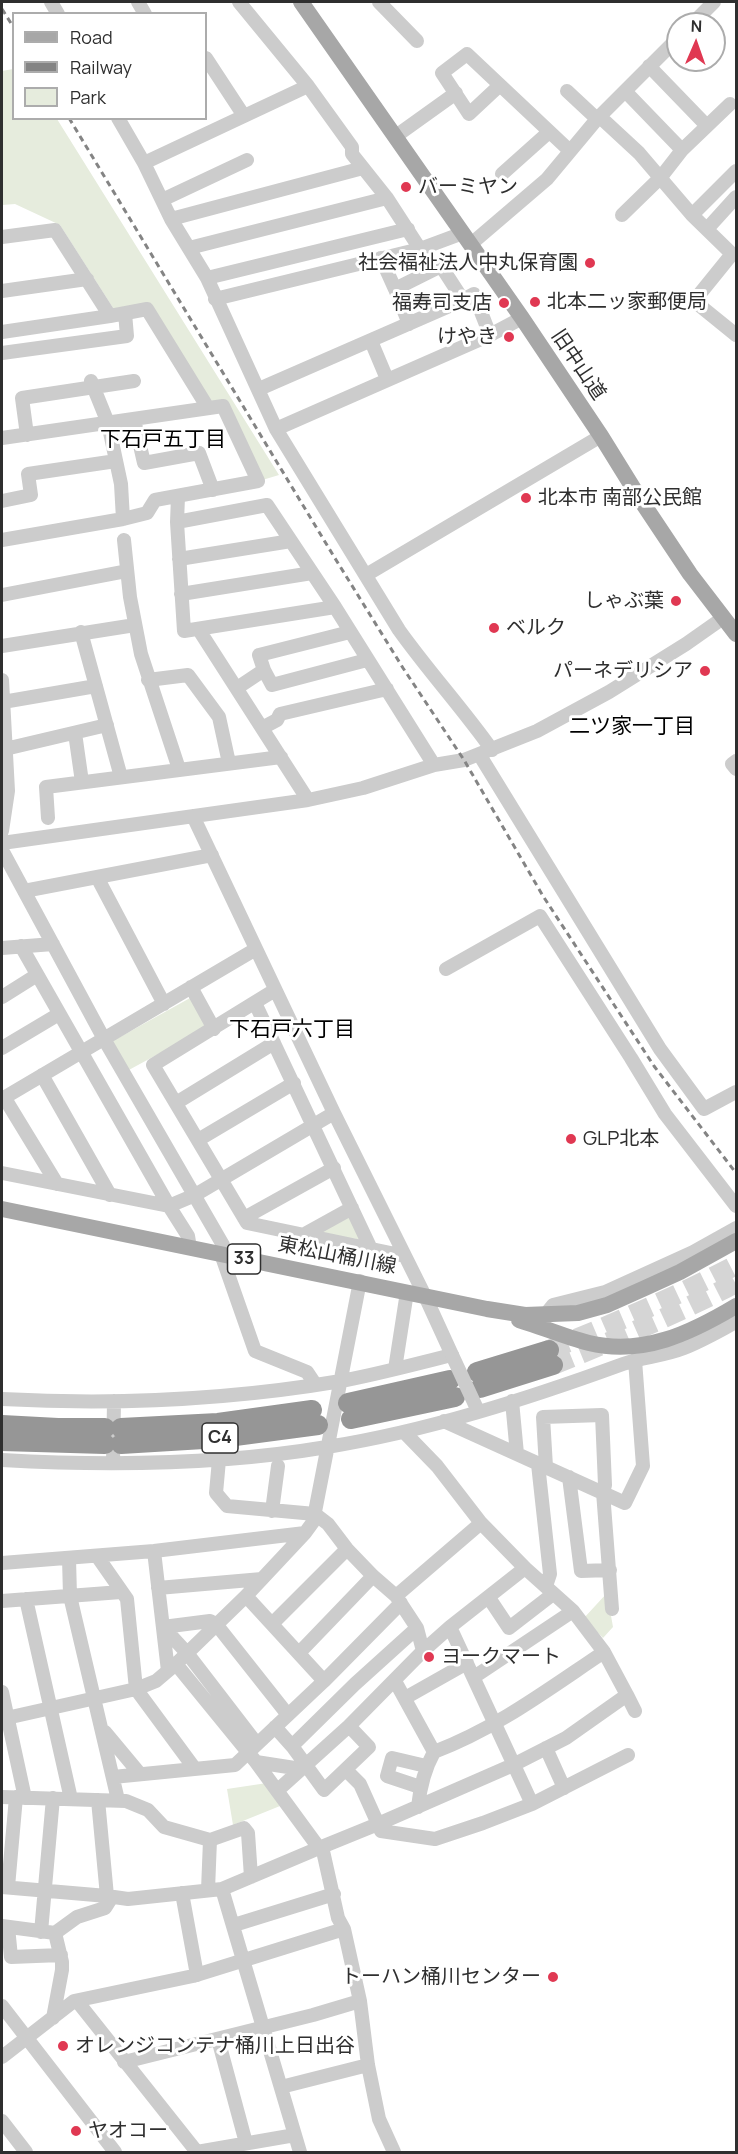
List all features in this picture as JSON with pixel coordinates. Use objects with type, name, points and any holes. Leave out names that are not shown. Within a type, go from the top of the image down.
[{"type":"highway","points":[[478,1380],[551,1357]]},
{"type":"highway","points":[[350,1411],[452,1388]]},
{"type":"highway","name":"C4","points":[[2,1441],[113,1436],[218,1423],[315,1418]]},
{"type":"highway","name":"C4","points":[[2,1425],[58,1428],[113,1436]]},
{"type":"main road","name":"旧中山道","points":[[301,2],[522,318],[665,537],[736,634]]},
{"type":"main road","name":"東松山桶川線","points":[[2,1209],[525,1315],[579,1313],[607,1305],[680,1272],[736,1240]]},
{"type":"main road","name":"東松山桶川線","points":[[487,1309],[589,1343],[619,1347],[652,1344],[681,1336],[736,1306]]},
{"type":"street","points":[[239,2],[308,86],[352,147],[352,154],[387,198],[420,249]]},
{"type":"street","points":[[379,2],[417,41]]},
{"type":"street","points":[[215,299],[467,238],[547,179],[598,118],[666,50]]},
{"type":"street","points":[[499,86],[469,114],[442,73],[467,54],[570,151]]},
{"type":"street","points":[[207,60],[244,116]]},
{"type":"street","points":[[649,66],[707,126]]},
{"type":"street","points":[[144,163],[308,86]]},
{"type":"street","points":[[567,91],[661,177],[692,215],[732,254],[698,296],[699,305],[736,335]]},
{"type":"street","points":[[625,91],[682,150]]},
{"type":"street","points":[[396,136],[456,93]]},
{"type":"street","points":[[622,215],[661,177],[682,150],[730,104]]},
{"type":"street","points":[[119,120],[144,163],[171,219],[207,278],[276,429],[399,630],[420,660],[468,716],[486,752],[660,1049],[704,1109],[736,1092]]},
{"type":"street","points":[[502,174],[549,132]]},
{"type":"street","points":[[162,201],[247,160]]},
{"type":"street","points":[[171,219],[363,168]]},
{"type":"street","points":[[692,215],[736,171]]},
{"type":"street","points":[[707,229],[736,197]]},
{"type":"street","points":[[189,248],[387,198]]},
{"type":"street","points":[[207,278],[408,229]]},
{"type":"street","points":[[2,237],[55,230],[110,316]]},
{"type":"street","points":[[381,258],[410,324]]},
{"type":"street","points":[[395,289],[441,266],[463,300]]},
{"type":"street","points":[[2,291],[87,279]]},
{"type":"street","points":[[259,389],[474,294],[490,335]]},
{"type":"street","points":[[2,333],[147,309],[208,408]]},
{"type":"street","points":[[2,353],[127,336],[125,313]]},
{"type":"street","points":[[276,429],[490,335],[522,318]]},
{"type":"street","points":[[371,341],[387,379]]},
{"type":"street","points":[[27,435],[22,398],[92,383],[134,381]]},
{"type":"street","points":[[92,383],[109,428],[121,484],[123,519]]},
{"type":"street","points":[[2,438],[109,428],[134,419],[223,406],[258,482],[155,500],[147,513],[123,519],[2,540]]},
{"type":"street","points":[[134,419],[144,463],[199,453],[213,490]]},
{"type":"street","points":[[366,575],[601,436]]},
{"type":"street","points":[[2,501],[31,495],[28,474],[116,461]]},
{"type":"street","points":[[177,497],[184,631],[335,607]]},
{"type":"street","points":[[177,522],[267,505],[335,607],[434,765]]},
{"type":"street","points":[[124,540],[135,625],[148,680],[179,769]]},
{"type":"street","points":[[179,559],[291,541]]},
{"type":"street","points":[[2,595],[127,571]]},
{"type":"street","points":[[181,594],[312,573]]},
{"type":"street","points":[[2,843],[308,800],[363,788],[434,765],[464,760],[537,731],[609,692],[723,618]]},
{"type":"street","points":[[2,646],[135,625]]},
{"type":"street","points":[[199,630],[308,800]]},
{"type":"street","points":[[81,632],[121,777]]},
{"type":"street","points":[[350,632],[259,655],[272,685],[367,660]]},
{"type":"street","points":[[237,688],[264,670]]},
{"type":"street","points":[[148,680],[188,675],[219,717],[229,763]]},
{"type":"street","points":[[2,680],[8,791],[2,831]]},
{"type":"street","points":[[3,702],[96,686]]},
{"type":"street","points":[[262,728],[277,720],[279,714],[387,688]]},
{"type":"street","points":[[5,749],[107,725]]},
{"type":"street","points":[[75,733],[82,782]]},
{"type":"street","points":[[48,818],[46,787],[281,757]]},
{"type":"street","points":[[736,761],[732,764],[736,770]]},
{"type":"street","points":[[193,816],[334,1113],[425,1296],[478,1411]]},
{"type":"street","points":[[2,850],[104,1040],[223,1245],[221,1254],[255,1351],[307,1372],[315,1384]]},
{"type":"street","points":[[24,891],[212,855]]},
{"type":"street","points":[[97,877],[164,1004]]},
{"type":"street","points":[[446,969],[540,916],[632,1058],[665,1114],[736,1206]]},
{"type":"street","points":[[2,948],[53,944]]},
{"type":"street","points":[[21,946],[188,1236],[190,1248]]},
{"type":"street","points":[[57,1184],[3,1098],[256,949]]},
{"type":"street","points":[[2,997],[37,975]]},
{"type":"street","points":[[191,987],[214,1029]]},
{"type":"street","points":[[275,990],[153,1065],[247,1223],[405,1256]]},
{"type":"street","points":[[255,1003],[371,1250]]},
{"type":"street","points":[[2,1048],[59,1014]]},
{"type":"street","points":[[176,1103],[274,1043]]},
{"type":"street","points":[[42,1075],[110,1195]]},
{"type":"street","points":[[198,1140],[294,1083]]},
{"type":"street","points":[[2,1173],[169,1206],[195,1196],[334,1113]]},
{"type":"street","points":[[244,1218],[334,1168]]},
{"type":"street","points":[[305,1234],[352,1208]]},
{"type":"street","points":[[546,1315],[553,1305],[605,1292],[693,1252],[736,1228]]},
{"type":"street","points":[[4,1718],[136,1689],[156,1681],[246,1596],[305,1533],[313,1522],[315,1514],[326,1447],[360,1281]]},
{"type":"street","points":[[395,1369],[407,1292]]},
{"type":"street","points":[[2,1460],[113,1463],[219,1460],[326,1447],[404,1431],[572,1383],[635,1360],[656,1357],[684,1348],[736,1322]]},
{"type":"street","points":[[2,1399],[114,1401],[249,1394],[340,1381],[452,1355]]},
{"type":"street","points":[[444,1420],[625,1503],[643,1466],[635,1360]]},
{"type":"street","points":[[113,1463],[114,1401]]},
{"type":"street","points":[[512,1401],[517,1454]]},
{"type":"street","points":[[489,1598],[509,1628],[550,1590],[542,1466],[543,1417],[602,1414],[605,1485],[603,1492],[612,1609]]},
{"type":"street","points":[[404,1431],[437,1466],[481,1523],[525,1568],[573,1611],[604,1652],[635,1711]]},
{"type":"street","points":[[219,1460],[216,1493],[226,1506],[315,1514],[328,1524],[346,1549],[398,1599],[417,1629],[423,1652]]},
{"type":"street","points":[[272,1510],[278,1466]]},
{"type":"street","points":[[569,1477],[581,1571],[610,1570]]},
{"type":"street","points":[[113,1777],[235,1765],[253,1753],[275,1727],[340,1665],[398,1599],[481,1523]]},
{"type":"street","points":[[2,1563],[154,1551],[305,1533]]},
{"type":"street","points":[[272,1624],[346,1549]]},
{"type":"street","points":[[154,1551],[163,1627],[172,1667],[253,1753],[304,1767]]},
{"type":"street","points":[[97,1556],[127,1599],[136,1689],[195,1769]]},
{"type":"street","points":[[69,1558],[70,1596],[118,1800]]},
{"type":"street","points":[[278,1790],[349,1726],[450,1627],[525,1568]]},
{"type":"street","points":[[299,1653],[373,1576]]},
{"type":"street","points":[[158,1588],[262,1579]]},
{"type":"street","points":[[2,1601],[121,1592]]},
{"type":"street","points":[[246,1596],[324,1681]]},
{"type":"street","points":[[26,1599],[71,1798]]},
{"type":"street","points":[[474,1677],[573,1611]]},
{"type":"street","points":[[163,1627],[210,1621],[216,1624],[288,1715]]},
{"type":"street","points":[[163,1627],[186,1653],[278,1790],[323,1851],[339,1918],[345,1929],[360,2001],[368,2065],[380,2119],[394,2152]]},
{"type":"street","points":[[450,1627],[532,1804]]},
{"type":"street","points":[[292,1746],[417,1629]]},
{"type":"street","points":[[418,1807],[420,1787],[426,1766],[434,1752],[466,1740],[496,1724],[604,1652]]},
{"type":"street","points":[[405,1698],[467,1663]]},
{"type":"street","points":[[340,1665],[356,1684]]},
{"type":"street","points":[[395,1681],[434,1752]]},
{"type":"street","points":[[2,1692],[14,1797],[5,1887],[128,1899],[222,1889],[513,1765],[566,1738],[627,1695]]},
{"type":"street","points":[[275,1727],[324,1790],[369,1747],[349,1726]]},
{"type":"street","points":[[102,1729],[140,1774]]},
{"type":"street","points":[[546,1748],[564,1788]]},
{"type":"street","points":[[346,1770],[360,1784],[381,1831],[435,1839],[532,1804],[628,1755]]},
{"type":"street","points":[[420,1787],[387,1776],[392,1758],[426,1766]]},
{"type":"street","points":[[14,1797],[118,1800],[148,1810],[164,1827],[210,1840],[244,1828],[248,1833],[251,1877]]},
{"type":"street","points":[[53,1798],[44,1892],[48,1932],[61,1955],[62,1970],[53,2018]]},
{"type":"street","points":[[61,1955],[11,1957],[5,1927],[48,1932],[77,1917],[105,1908],[109,1897],[98,1800]]},
{"type":"street","points":[[208,1890],[210,1840]]},
{"type":"street","points":[[222,1889],[300,2152]]},
{"type":"street","points":[[182,1893],[196,1975]]},
{"type":"street","points":[[234,1925],[333,1894]]},
{"type":"street","points":[[2,2057],[77,2001],[196,1975],[345,1929]]},
{"type":"street","points":[[77,2001],[197,2152],[295,2135]]},
{"type":"street","points":[[124,2062],[360,2001]]},
{"type":"street","points":[[2,2006],[115,2152]]},
{"type":"street","points":[[218,2039],[246,2143]]},
{"type":"street","points":[[281,2087],[368,2065]]},
{"type":"street","points":[[2,2121],[26,2152]]},
{"type":"green space","points":[[12,69],[12,120],[58,120],[279,475],[259,481],[220,402],[204,404],[147,305],[115,311],[60,225],[15,204],[2,205],[2,71]]},
{"type":"green space","points":[[190,998],[206,1028],[127,1071],[111,1042]]},
{"type":"green space","points":[[348,1213],[364,1240],[319,1234]]},
{"type":"green space","points":[[607,1593],[613,1627],[603,1638],[584,1618]]},
{"type":"green space","points":[[267,1783],[280,1806],[233,1825],[227,1789]]},
{"type":"tunnel","points":[[549,1350],[644,1310],[736,1265]]},
{"type":"tunnel","points":[[553,1365],[646,1326],[736,1283]]},
{"type":"railway","points":[[2,9],[12,25]]},
{"type":"railway","points":[[70,120],[333,555],[403,668],[464,760],[543,896],[654,1066],[736,1173]]},
{"type":"place","name":"バーミヤン","points":[[406,187]]},
{"type":"place","name":"社会福祉法人中丸保育園","points":[[590,263]]},
{"type":"place","name":"北本二ッ家郵便局","points":[[535,302]]},
{"type":"place","name":"福寿司支店","points":[[504,303]]},
{"type":"place","name":"けやき","points":[[509,337]]},
{"type":"place","name":"北本市 南部公民館","points":[[526,498]]},
{"type":"place","name":"しゃぶ葉","points":[[676,601]]},
{"type":"place","name":"ベルク","points":[[494,628]]},
{"type":"place","name":"パーネデリシア","points":[[705,671]]},
{"type":"place","name":"GLP北本","points":[[571,1139]]},
{"type":"place","name":"ヨークマート","points":[[429,1657]]},
{"type":"place","name":"トーハン桶川センター","points":[[553,1977]]},
{"type":"place","name":"オレンジコンテナ桶川上日出谷","points":[[63,2046]]},
{"type":"place","name":"ヤオコー","points":[[76,2131]]},
{"type":"district","name":"下石戸五丁目","points":[[163,440]]},
{"type":"district","name":"二ツ家一丁目","points":[[632,727]]},
{"type":"district","name":"下石戸六丁目","points":[[292,1030]]}]
